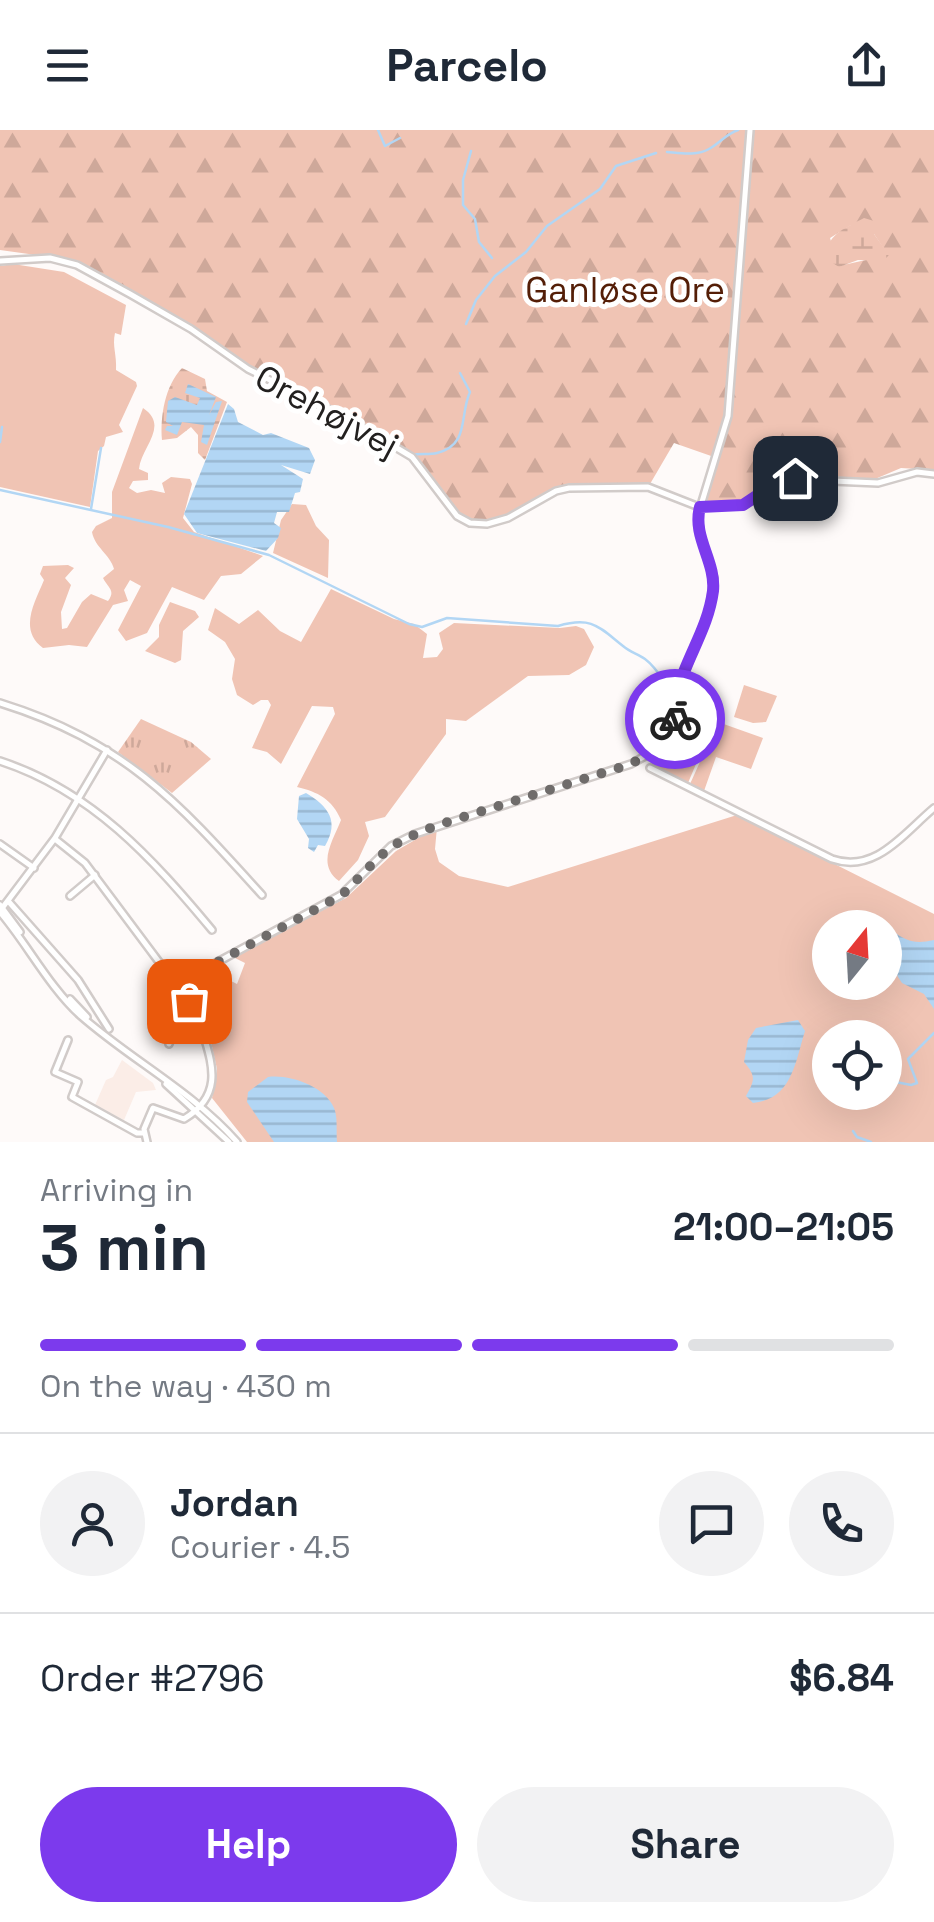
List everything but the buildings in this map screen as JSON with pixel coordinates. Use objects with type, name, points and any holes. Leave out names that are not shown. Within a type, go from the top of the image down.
[{"type":"street","points":[[146,1142],[144,1133],[153,1108],[187,1118],[210,1091],[214,1073],[196,1000],[202,977],[214,964],[342,895],[380,856],[402,840],[631,764],[661,746],[672,731],[683,677],[710,608],[714,578],[698,527],[700,507],[728,416],[750,130]]},
{"type":"street","name":"Orehøjvej","points":[[0,261],[28,258],[64,262],[130,294],[248,370],[350,420],[412,458],[457,516],[470,523],[487,524],[508,518],[556,491],[569,488],[648,487],[700,507]]},
{"type":"street","points":[[700,507],[743,505],[779,481],[795,478],[878,483],[917,472],[934,474]]},
{"type":"street","points":[[0,703],[56,723],[106,750],[174,800],[262,895]]},
{"type":"street","points":[[106,750],[35,869],[1,909],[60,991],[92,1024],[237,1142]]},
{"type":"street","points":[[0,760],[80,799],[132,840],[212,930]]},
{"type":"street","points":[[650,768],[832,859],[850,864],[874,858],[934,808]]},
{"type":"street","points":[[55,838],[95,875],[165,970]]},
{"type":"street","points":[[0,844],[35,869]]},
{"type":"street","points":[[70,896],[95,875]]},
{"type":"street","points":[[9,902],[78,980],[108,1029]]},
{"type":"street","points":[[169,1044],[183,1002],[196,1000]]},
{"type":"street","points":[[68,1040],[55,1072],[78,1082],[72,1098],[144,1133]]},
{"type":"street","points":[[198,1108],[229,1142]]},
{"type":"shaded area","points":[[122,1060],[153,1083],[156,1090],[136,1092],[124,1120],[95,1105],[106,1080],[113,1077]]},
{"type":"green space","name":"Ganløse Ore","points":[[0,130],[934,130],[934,470],[901,468],[875,479],[781,473],[748,503],[705,505],[714,457],[674,443],[650,484],[557,489],[507,517],[482,524],[470,522],[458,515],[417,458],[352,417],[264,376],[72,260],[0,250]],"holes":[[[851,225],[874,234],[888,255],[839,266],[830,238]]]},
{"type":"green space","points":[[864,218],[874,221],[874,234],[889,255],[883,261],[858,260],[839,267],[828,260],[832,239]]},
{"type":"green space","points":[[13,264],[64,272],[126,305],[121,335],[115,333],[114,338],[116,370],[137,386],[119,425],[123,432],[106,437],[98,451],[90,507],[0,487],[0,266]]},
{"type":"green space","points":[[182,368],[205,379],[207,391],[227,402],[205,460],[198,453],[198,435],[191,427],[177,438],[162,440],[165,402],[171,383]]},
{"type":"green space","points":[[143,408],[154,422],[139,469],[148,473],[148,480],[133,481],[129,488],[137,493],[165,493],[162,483],[171,477],[190,479],[183,518],[194,532],[263,556],[241,574],[221,576],[204,600],[172,587],[147,633],[126,641],[118,630],[141,586],[130,580],[124,590],[128,601],[113,605],[87,647],[43,648],[35,641],[30,624],[44,580],[40,574],[43,566],[74,568],[65,578],[71,585],[61,612],[62,629],[67,628],[91,594],[108,601],[110,597],[103,578],[114,569],[92,532],[112,518],[112,492]]},
{"type":"green space","points":[[292,504],[306,505],[316,526],[329,540],[328,578],[273,553],[281,520]]},
{"type":"green space","points":[[331,589],[394,619],[414,624],[427,634],[423,658],[437,657],[443,649],[439,633],[454,623],[576,626],[584,629],[594,647],[586,665],[569,675],[528,676],[466,721],[446,719],[446,734],[385,817],[365,822],[369,836],[358,860],[339,881],[327,860],[341,820],[324,798],[297,787],[335,714],[333,707],[312,706],[281,764],[267,752],[252,748],[271,705],[268,700],[261,700],[253,705],[237,695],[232,679],[235,659],[225,642],[208,630],[215,608],[239,624],[258,610],[280,631],[301,642]]},
{"type":"green space","points":[[170,602],[195,611],[199,617],[183,631],[181,660],[175,663],[145,651],[159,637],[159,625]]},
{"type":"green space","points":[[744,685],[777,696],[766,722],[734,717]]},
{"type":"green space","points":[[141,719],[191,742],[211,759],[172,793],[118,752]]},
{"type":"green space","points":[[718,722],[763,738],[751,769],[716,757],[704,791],[690,784]]},
{"type":"green space","points":[[712,726],[688,783],[656,768],[650,761],[669,744],[679,727]]},
{"type":"green space","points":[[737,815],[934,914],[934,1142],[247,1142],[212,1098],[217,1069],[200,992],[211,971],[237,984],[245,963],[233,957],[346,898],[396,851],[437,827],[435,849],[439,862],[459,876],[508,887]]},
{"type":"water","points":[[188,384],[216,397],[209,415],[216,402],[222,401],[207,445],[201,442],[204,425],[182,422],[177,435],[165,430],[173,426],[166,422],[168,401],[175,397],[197,405],[200,398],[185,393]]},
{"type":"water","points":[[228,404],[238,422],[263,435],[271,433],[309,448],[315,460],[310,474],[281,465],[303,479],[289,512],[277,512],[274,523],[281,528],[266,551],[197,533],[184,514]]},
{"type":"water","points":[[306,793],[326,809],[331,822],[325,846],[318,845],[314,852],[308,848],[309,839],[297,819],[299,796]]},
{"type":"water","points":[[902,937],[922,942],[934,940],[934,1009],[924,994],[902,983]]},
{"type":"water","points":[[798,1020],[805,1031],[790,1078],[776,1095],[753,1103],[746,1096],[753,1078],[744,1062],[748,1040],[756,1028]]},
{"type":"water","points":[[268,1077],[296,1080],[323,1093],[335,1112],[337,1142],[274,1142],[247,1102],[248,1092]]},
{"type":"waterway","points":[[378,130],[385,146],[400,138]]},
{"type":"waterway","points":[[667,152],[704,151],[738,130]]},
{"type":"waterway","points":[[471,151],[463,180],[463,205],[475,219],[479,242],[492,258]]},
{"type":"waterway","points":[[466,324],[476,300],[495,276],[526,252],[547,226],[600,189],[616,166],[656,153]]},
{"type":"waterway","points":[[412,455],[434,454],[447,449],[459,437],[470,392],[460,373]]},
{"type":"waterway","points":[[0,442],[2,427]]},
{"type":"waterway","points":[[91,509],[101,448]]},
{"type":"waterway","points":[[0,490],[168,527],[269,555],[422,627],[447,618],[558,626],[587,623],[645,659],[671,691]]},
{"type":"waterway","points":[[902,1083],[917,1083],[908,1059],[934,1033]]},
{"type":"waterway","points":[[853,1131],[857,1137],[871,1142]]},
{"type":"way so far","points":[[189,1001],[196,1000],[198,984],[214,964],[342,895],[391,846],[435,826],[631,764],[668,739],[675,719]]},
{"type":"route","points":[[675,719],[683,677],[704,630],[714,578],[698,527],[700,507],[743,505],[779,481],[795,478]]}]
